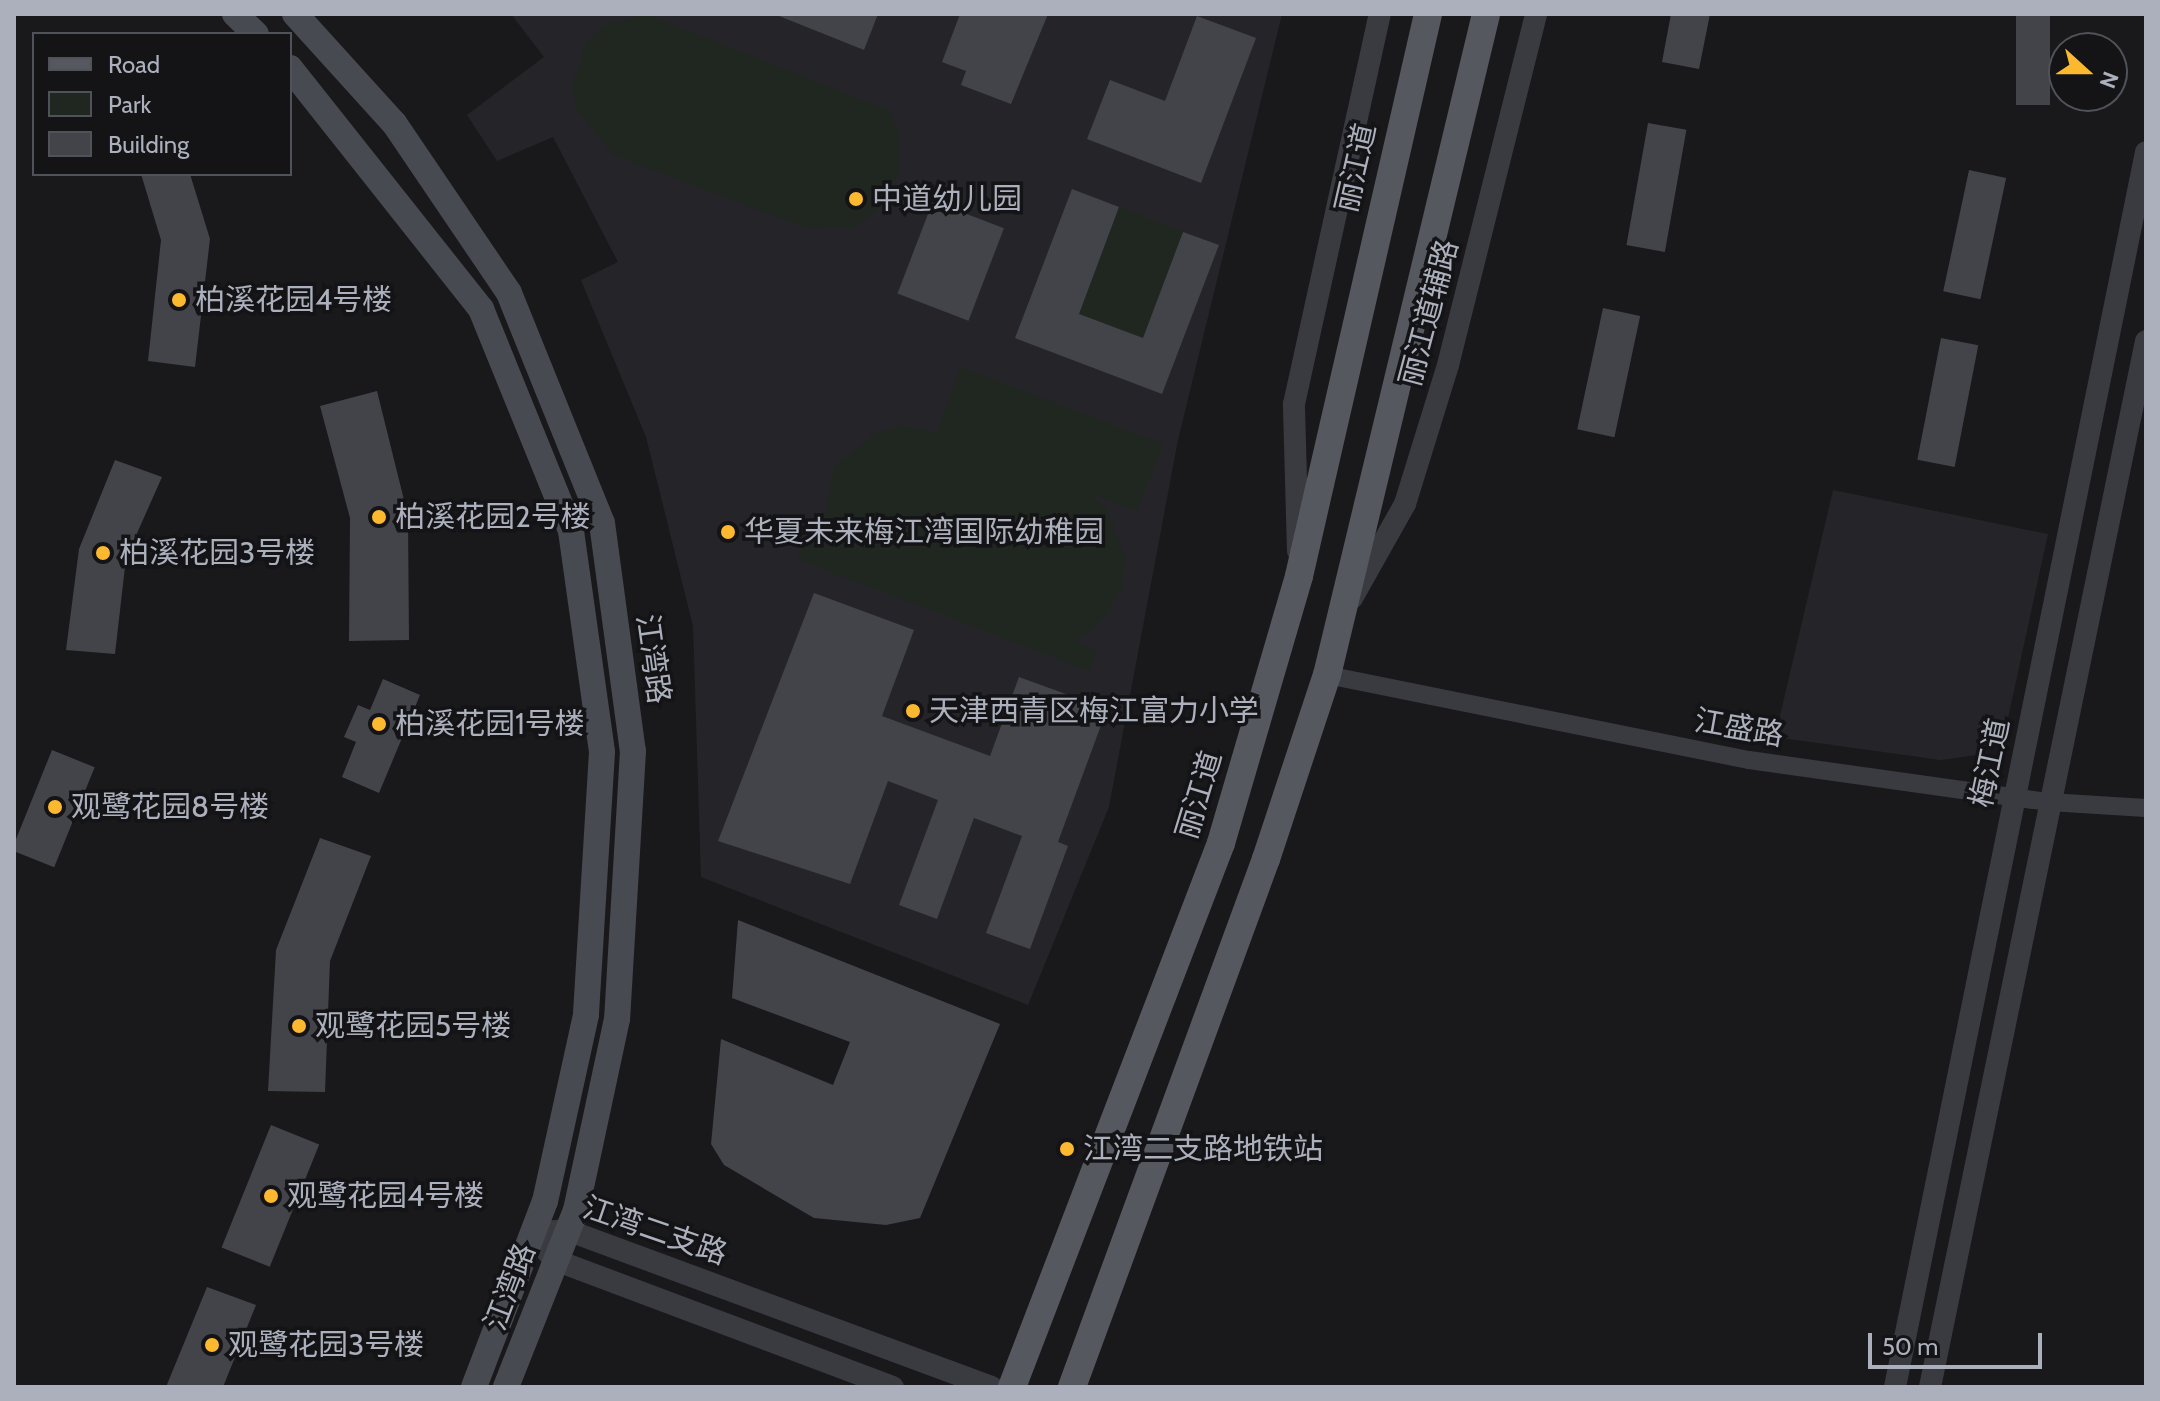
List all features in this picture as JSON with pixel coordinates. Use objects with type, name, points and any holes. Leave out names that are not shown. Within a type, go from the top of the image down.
[{"type":"main road","points":[[235,14],[254,32]]},
{"type":"main road","name":"江湾路","points":[[295,14],[394,123],[509,293],[602,523],[633,751],[617,1019],[567,1230],[506,1387]]},
{"type":"main road","name":"丽江道","points":[[1012,1387],[1221,843],[1299,576],[1428,14]]},
{"type":"main road","points":[[1072,1387],[1266,859],[1327,675],[1486,14]]},
{"type":"main road","name":"江湾路","points":[[292,71],[481,309],[571,531],[601,767],[586,1015],[545,1201],[474,1387]]},
{"type":"street","points":[[1299,576],[1294,404],[1380,14]]},
{"type":"street","name":"丽江道辅路","points":[[1343,613],[1405,504],[1448,365],[1536,14]]},
{"type":"street","name":"梅江道","points":[[1895,1387],[2146,152]]},
{"type":"street","points":[[1930,1387],[2146,341]]},
{"type":"street","name":"江盛路","points":[[1327,675],[1749,760],[2049,802],[2146,808]]},
{"type":"street","name":"江湾二支路","points":[[532,1234],[567,1230],[992,1387]]},
{"type":"street","name":"江湾二支路","points":[[532,1234],[555,1260],[893,1387]]},
{"type":"shaded area","points":[[511,14],[1282,14],[1178,440],[1109,807],[1028,1005],[701,877],[693,626],[646,437],[581,280],[618,262],[553,137],[497,161],[467,115],[544,57]]},
{"type":"shaded area","points":[[1833,490],[2048,534],[2008,718],[2001,738],[1976,755],[1941,760],[1775,737]]},
{"type":"green space","points":[[646,14],[890,111],[898,134],[900,167],[883,205],[855,227],[806,228],[614,155],[577,110],[572,88],[585,44],[605,25]]},
{"type":"green space","points":[[1119,207],[1183,232],[1143,338],[1078,313]]},
{"type":"green space","points":[[961,367],[1163,444],[1137,511],[1084,491],[1107,509],[1125,559],[1121,588],[1104,617],[1085,636],[1072,640],[1097,650],[1089,671],[797,559],[805,539],[830,545],[823,531],[833,468],[874,434],[903,425],[936,433]]},
{"type":"building","points":[[774,14],[878,14],[864,50]]},
{"type":"building","points":[[960,14],[1048,14],[1011,104],[961,85],[966,71],[942,62]]},
{"type":"building","points":[[1671,14],[1710,14],[1699,69],[1662,62]]},
{"type":"building","points":[[2016,14],[2050,14],[2048,105],[2016,105]]},
{"type":"building","points":[[1197,16],[1256,38],[1201,183],[1087,139],[1110,80],[1165,101]]},
{"type":"building","points":[[1648,123],[1686,130],[1665,252],[1626,245]]},
{"type":"building","points":[[1969,170],[2006,178],[1980,299],[1943,291]]},
{"type":"building","name":"柏溪花园4号楼","points":[[142,176],[191,176],[210,239],[195,367],[148,361],[161,240]]},
{"type":"building","points":[[1072,189],[1119,207],[1079,314],[1143,338],[1183,232],[1219,245],[1162,394],[1015,338]]},
{"type":"building","points":[[933,201],[1004,228],[968,321],[898,293]]},
{"type":"building","points":[[1603,308],[1640,316],[1614,437],[1577,429]]},
{"type":"building","points":[[1941,338],[1978,345],[1955,467],[1917,460]]},
{"type":"building","name":"柏溪花园2号楼","points":[[377,391],[408,516],[409,640],[349,641],[350,518],[320,406]]},
{"type":"building","name":"柏溪花园3号楼","points":[[115,460],[162,477],[126,558],[115,654],[66,650],[79,549]]},
{"type":"building","points":[[814,593],[914,630],[882,716],[990,756],[1019,677],[1107,709],[1058,842],[1068,846],[1030,949],[986,933],[1022,836],[974,818],[937,919],[899,905],[938,800],[888,781],[850,884],[718,841]]},
{"type":"building","name":"柏溪花园1号楼","points":[[383,679],[420,695],[379,793],[342,777],[356,742],[344,737],[358,705],[370,710]]},
{"type":"building","name":"观鹭花园8号楼","points":[[52,750],[95,767],[54,867],[14,851],[14,844]]},
{"type":"building","name":"观鹭花园5号楼","points":[[320,838],[371,856],[330,961],[325,1092],[268,1091],[276,950]]},
{"type":"building","points":[[738,920],[1000,1024],[920,1218],[886,1225],[814,1218],[724,1165],[711,1144],[721,1039],[833,1085],[850,1042],[732,998]]},
{"type":"building","name":"观鹭花园4号楼","points":[[271,1125],[319,1144],[270,1267],[222,1247]]},
{"type":"building","name":"观鹭花园3号楼","points":[[207,1287],[256,1305],[223,1387],[166,1387]]},
{"type":"place","name":"中道幼儿园","points":[[856,199]]},
{"type":"place","name":"柏溪花园4号楼","points":[[179,300]]},
{"type":"place","name":"柏溪花园2号楼","points":[[379,517]]},
{"type":"place","name":"华夏未来梅江湾国际幼稚园","points":[[728,532]]},
{"type":"place","name":"柏溪花园3号楼","points":[[103,553]]},
{"type":"place","name":"天津西青区梅江富力小学","points":[[913,711]]},
{"type":"place","name":"柏溪花园1号楼","points":[[379,724]]},
{"type":"place","name":"观鹭花园8号楼","points":[[55,807]]},
{"type":"place","name":"观鹭花园5号楼","points":[[299,1026]]},
{"type":"place","name":"江湾二支路地铁站","points":[[1067,1149]]},
{"type":"place","name":"观鹭花园4号楼","points":[[271,1196]]},
{"type":"place","name":"观鹭花园3号楼","points":[[212,1345]]}]
